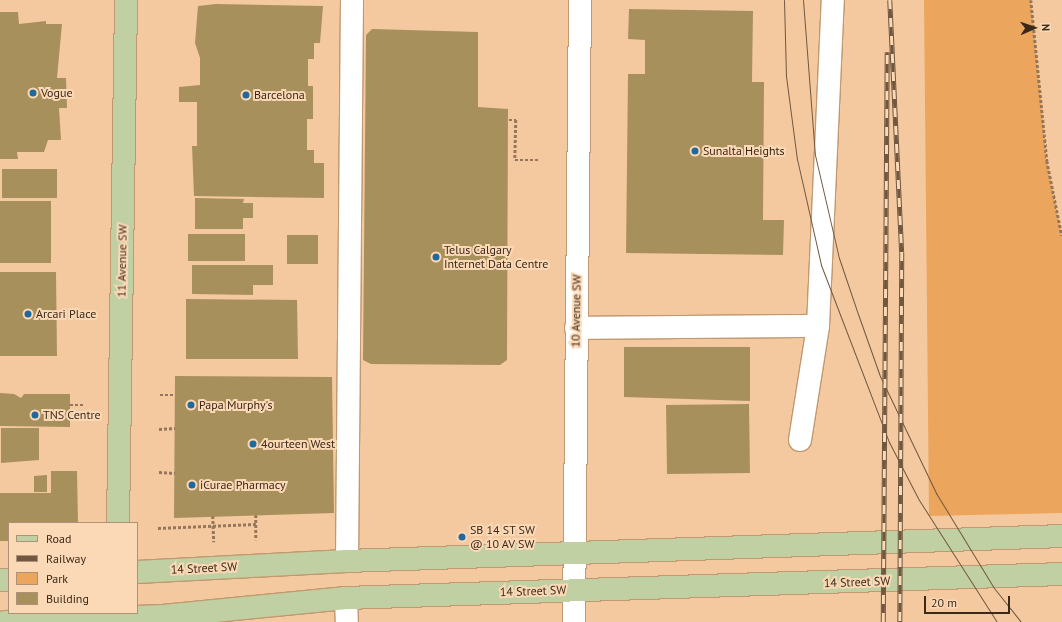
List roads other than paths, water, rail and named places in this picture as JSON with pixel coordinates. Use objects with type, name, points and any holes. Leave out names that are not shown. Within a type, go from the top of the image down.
[{"type":"main road","name":"11 Avenue SW","points":[[118,522],[126,0]]},
{"type":"main road","name":"14 Street SW","points":[[138,572],[346,561],[574,552],[1062,536]]},
{"type":"main road","name":"14 Street SW","points":[[5,622],[117,617],[346,598],[574,589],[1062,574]]},
{"type":"street","points":[[346,561],[352,0]]},
{"type":"street","name":"10 Avenue SW","points":[[574,622],[580,0]]},
{"type":"street","points":[[800,440],[818,326],[833,0]]},
{"type":"street","points":[[576,328],[818,326]]},
{"type":"street","points":[[346,598],[347,622]]},
{"type":"tram line","points":[[784,0],[786,76],[797,159],[821,265],[889,442],[919,500],[997,622]]},
{"type":"tram line","points":[[803,0],[815,155],[839,258],[858,314],[880,376],[936,493],[994,588],[1021,622]]},
{"type":"railway","points":[[890,0],[902,252],[900,622]]},
{"type":"railway","points":[[883,622],[887,52]]},
{"type":"place","name":"Vogue","points":[[33,93]]},
{"type":"place","name":"Barcelona","points":[[246,95]]},
{"type":"place","name":"Sunalta Heights","points":[[695,151]]},
{"type":"place","name":"Telus Calgary Internet Data Centre","points":[[436,257]]},
{"type":"place","name":"Arcari Place","points":[[28,314]]},
{"type":"place","name":"Papa Murphy's","points":[[191,405]]},
{"type":"place","name":"TNS Centre","points":[[35,415]]},
{"type":"place","name":"4ourteen West","points":[[253,444]]},
{"type":"place","name":"iCurae Pharmacy","points":[[192,485]]},
{"type":"place","name":"SB 14 ST SW @ 10 AV SW","points":[[462,537]]}]
